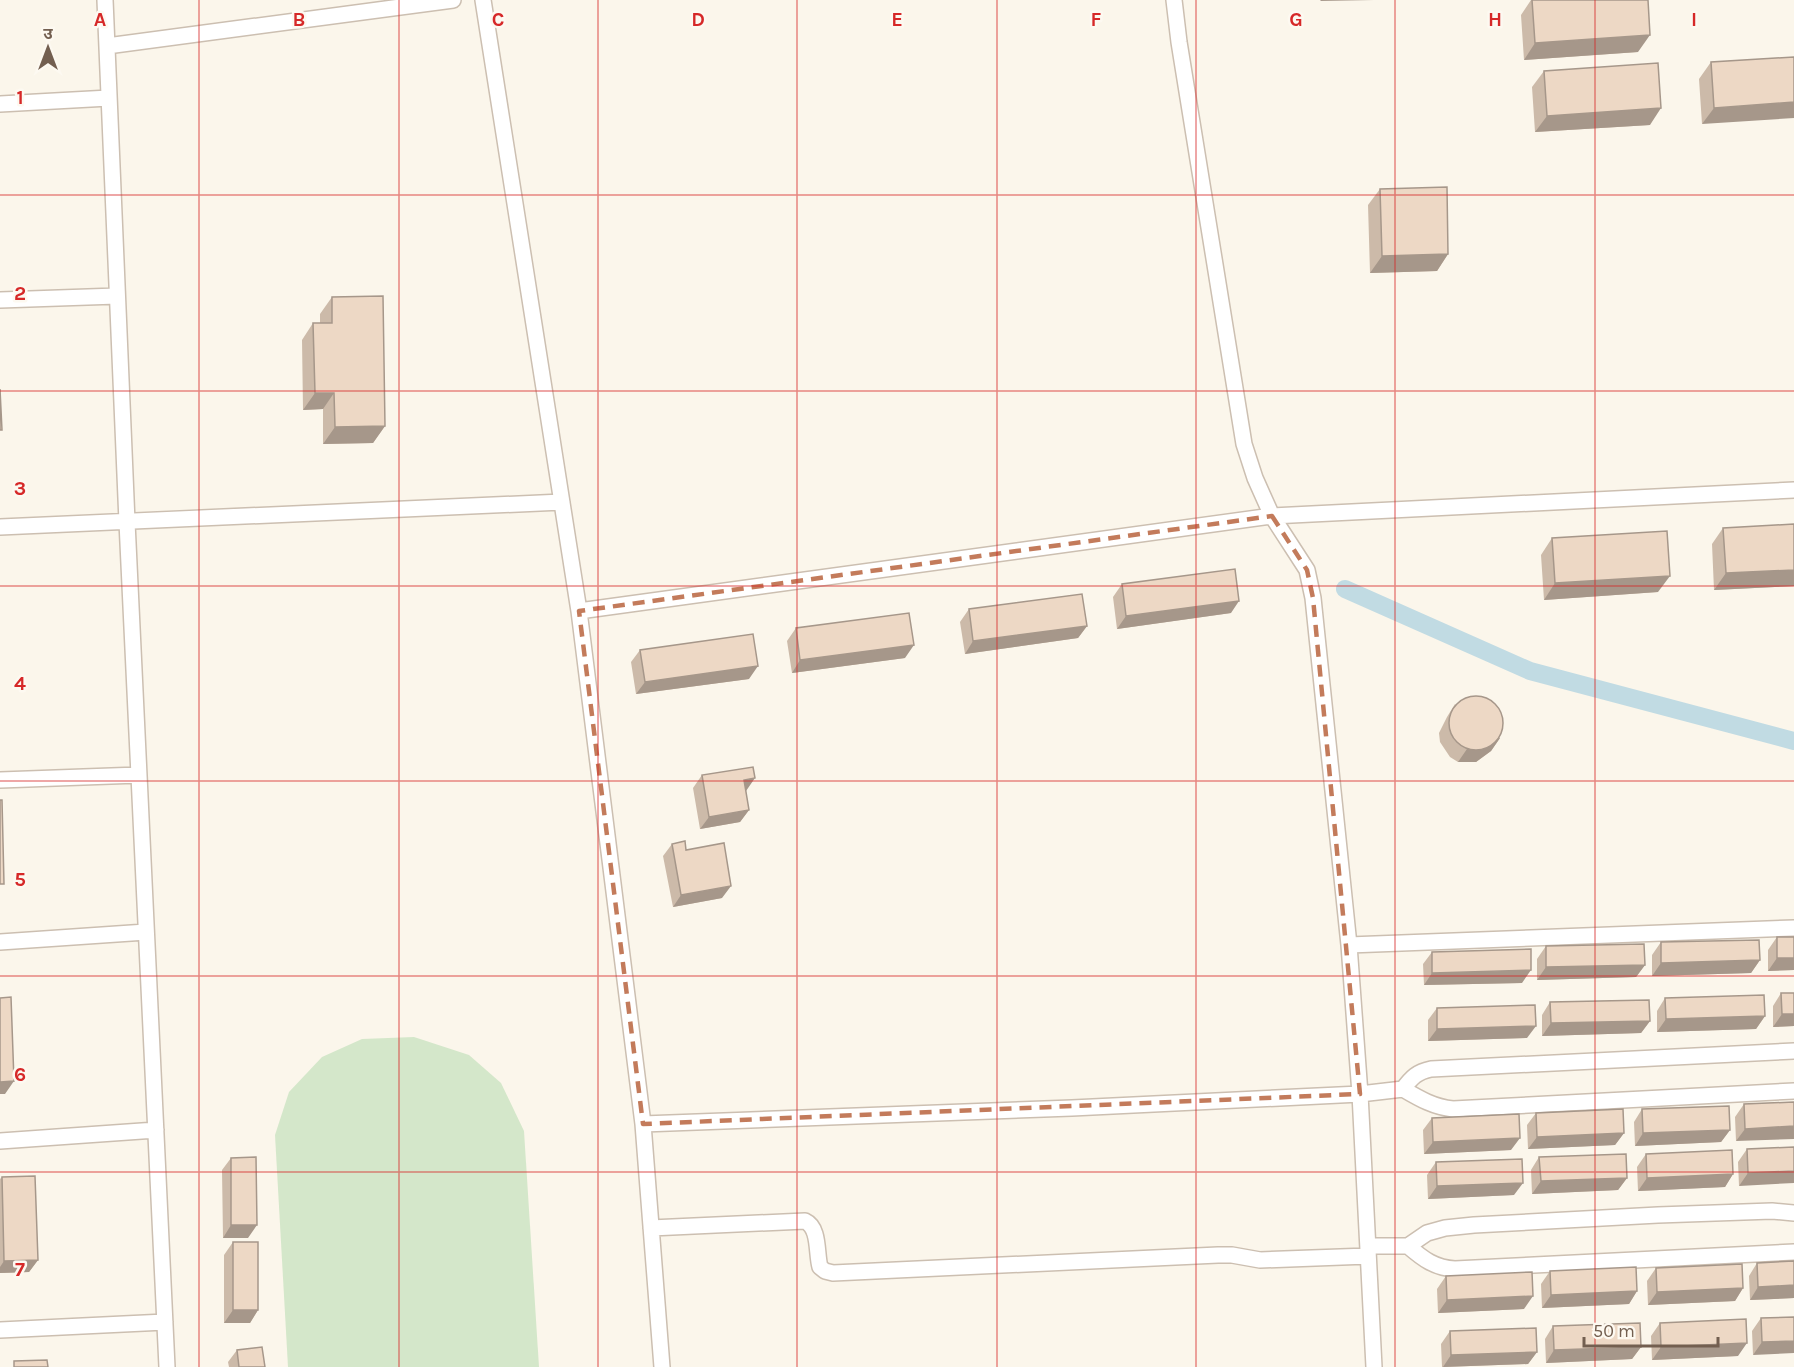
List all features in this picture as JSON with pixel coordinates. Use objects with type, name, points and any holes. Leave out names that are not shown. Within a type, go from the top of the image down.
[{"type":"street","points":[[105,0],[167,1367]]},
{"type":"street","points":[[107,46],[453,0]]},
{"type":"street","points":[[483,0],[579,611],[643,1124],[662,1367]]},
{"type":"street","points":[[1174,0],[1244,444],[1255,478],[1272,516],[1307,570],[1313,598],[1349,945],[1360,1094],[1374,1367]]},
{"type":"street","points":[[0,104],[109,98]]},
{"type":"street","points":[[0,300],[117,296]]},
{"type":"street","points":[[579,611],[1272,516],[1794,490]]},
{"type":"street","points":[[0,527],[562,502]]},
{"type":"street","points":[[0,780],[139,775]]},
{"type":"street","points":[[1349,945],[1794,928]]},
{"type":"street","points":[[0,942],[146,932]]},
{"type":"street","points":[[1403,1089],[1413,1076],[1420,1071],[1431,1069],[1794,1051]]},
{"type":"street","points":[[643,1124],[1083,1108],[1360,1094],[1403,1089],[1440,1108],[1453,1109],[1794,1091]]},
{"type":"street","points":[[0,1141],[156,1130]]},
{"type":"street","points":[[651,1228],[805,1221],[812,1224],[815,1230],[820,1267],[833,1273],[1218,1255],[1260,1260],[1408,1246],[1427,1233],[1445,1228],[1658,1215],[1772,1211],[1794,1213]]},
{"type":"street","points":[[1408,1246],[1425,1260],[1441,1268],[1455,1269],[1794,1252]]},
{"type":"street","points":[[0,1330],[165,1322]]},
{"type":"highlighted area","points":[[1272,516],[1307,570],[1313,598],[1360,1094],[643,1124],[579,611]]},
{"type":"green space","points":[[414,1037],[469,1055],[501,1083],[524,1131],[539,1367],[288,1367],[275,1135],[289,1092],[322,1057],[362,1039]]},
{"type":"building","points":[[1532,0],[1648,0],[1650,35],[1535,43]]},
{"type":"building","points":[[1794,57],[1794,102],[1714,108],[1711,62]]},
{"type":"building","points":[[1658,63],[1661,108],[1547,116],[1544,71]]},
{"type":"building","points":[[1447,187],[1448,254],[1382,256],[1380,189]]},
{"type":"building","points":[[383,296],[385,426],[335,427],[334,393],[315,393],[313,323],[332,323],[332,297]]},
{"type":"building","points":[[0,389],[2,430],[0,430]]},
{"type":"building","points":[[1794,524],[1794,570],[1726,573],[1723,528]]},
{"type":"building","points":[[1667,531],[1670,576],[1555,583],[1552,538]]},
{"type":"building","points":[[1235,569],[1239,601],[1126,616],[1122,584]]},
{"type":"building","points":[[1082,594],[1087,626],[973,641],[969,609]]},
{"type":"building","points":[[909,613],[914,645],[800,660],[796,628]]},
{"type":"building","points":[[753,634],[758,666],[645,682],[640,650]]},
{"type":"building","points":[[1471,696],[1481,696],[1491,700],[1499,708],[1503,723],[1499,738],[1491,746],[1481,750],[1471,750],[1461,746],[1453,738],[1449,728],[1449,718],[1453,708],[1461,700]]},
{"type":"building","points":[[753,767],[755,778],[744,780],[749,810],[709,817],[702,775]]},
{"type":"building","points":[[0,800],[2,800],[4,884],[0,884]]},
{"type":"building","points":[[685,841],[686,850],[724,843],[731,886],[681,895],[672,844]]},
{"type":"building","points":[[1777,937],[1794,937],[1794,958],[1777,958]]},
{"type":"building","points":[[1759,940],[1760,960],[1661,963],[1661,942]]},
{"type":"building","points":[[1644,944],[1645,965],[1546,967],[1546,946]]},
{"type":"building","points":[[1531,949],[1531,970],[1432,973],[1432,952]]},
{"type":"building","points":[[1781,993],[1794,993],[1794,1014],[1782,1014]]},
{"type":"building","points":[[1764,995],[1765,1016],[1666,1019],[1665,998]]},
{"type":"building","points":[[11,997],[14,1081],[0,1082],[0,998]]},
{"type":"building","points":[[1649,1000],[1650,1021],[1551,1023],[1550,1002]]},
{"type":"building","points":[[1535,1005],[1536,1026],[1437,1029],[1437,1008]]},
{"type":"building","points":[[1794,1102],[1794,1126],[1745,1129],[1744,1104]]},
{"type":"building","points":[[1729,1106],[1730,1130],[1643,1133],[1642,1109]]},
{"type":"building","points":[[1623,1109],[1624,1133],[1537,1137],[1536,1113]]},
{"type":"building","points":[[1519,1114],[1520,1138],[1433,1142],[1432,1118]]},
{"type":"building","points":[[1794,1147],[1794,1171],[1748,1173],[1747,1149]]},
{"type":"building","points":[[1732,1150],[1733,1174],[1647,1178],[1646,1154]]},
{"type":"building","points":[[1626,1154],[1627,1178],[1541,1181],[1539,1157]]},
{"type":"building","points":[[256,1157],[257,1225],[231,1225],[231,1158]]},
{"type":"building","points":[[1522,1159],[1523,1183],[1437,1186],[1436,1162]]},
{"type":"building","points":[[35,1176],[38,1260],[4,1261],[2,1177]]},
{"type":"building","points":[[233,1242],[258,1242],[258,1310],[233,1310]]},
{"type":"building","points":[[1794,1261],[1794,1285],[1758,1287],[1757,1263]]},
{"type":"building","points":[[1742,1264],[1743,1288],[1657,1292],[1656,1268]]},
{"type":"building","points":[[1636,1267],[1637,1291],[1551,1295],[1550,1271]]},
{"type":"building","points":[[1532,1272],[1533,1296],[1447,1300],[1446,1276]]},
{"type":"building","points":[[1794,1317],[1794,1341],[1762,1342],[1761,1318]]},
{"type":"building","points":[[1746,1319],[1747,1343],[1661,1347],[1660,1323]]},
{"type":"building","points":[[1640,1323],[1641,1347],[1554,1350],[1553,1326]]},
{"type":"building","points":[[1536,1328],[1537,1352],[1451,1355],[1450,1331]]},
{"type":"building","points":[[262,1347],[265,1367],[239,1367],[237,1350]]},
{"type":"building","points":[[47,1360],[48,1367],[14,1367],[14,1361]]},
{"type":"waterway","points":[[1345,589],[1530,671],[1794,741]]}]
